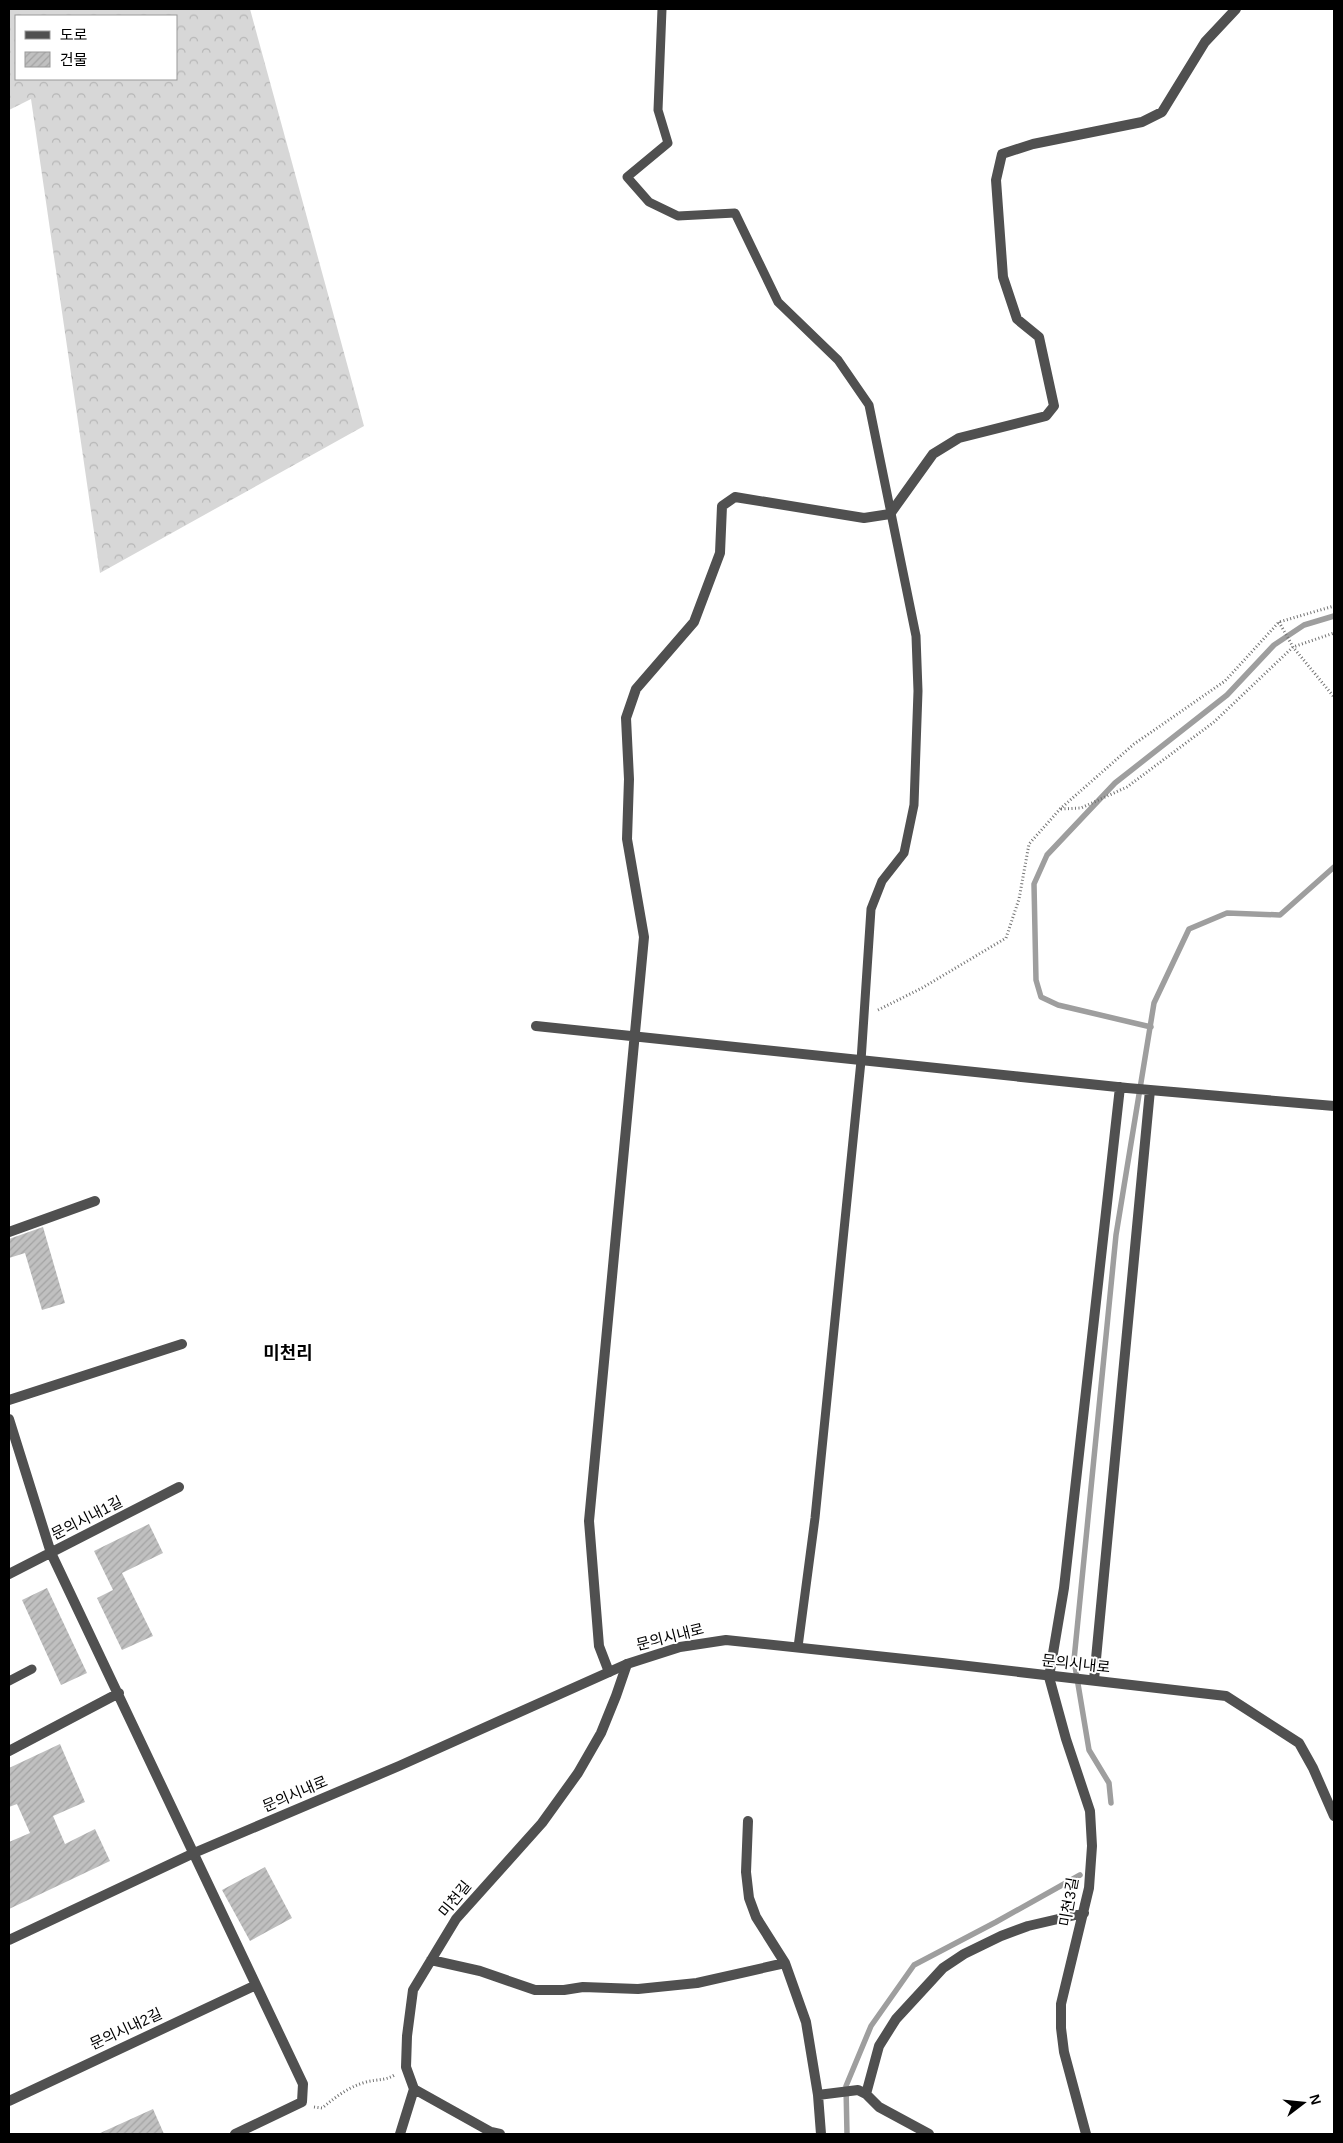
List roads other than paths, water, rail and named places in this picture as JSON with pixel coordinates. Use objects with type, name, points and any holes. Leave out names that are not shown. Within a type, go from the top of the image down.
[{"type":"street","points":[[609,1672],[598,1646],[589,1521],[644,937],[627,839],[629,779],[626,718],[636,689],[694,622],[720,553],[722,506],[735,497],[864,518],[890,514],[933,454],[958,438],[1046,416],[1054,406],[1040,337],[1017,319],[1003,277],[996,180],[1002,154],[1033,144],[1142,122],[1162,112],[1205,42],[1236,9]]},
{"type":"street","points":[[536,1026],[1124,1088],[1334,1106]]},
{"type":"street","points":[[1049,1677],[1064,1588],[1124,1088]]},
{"type":"street","points":[[1089,1680],[1148,1090]]},
{"type":"street","points":[[9,1232],[95,1201]]},
{"type":"street","points":[[9,1400],[182,1344]]},
{"type":"street","points":[[9,1420],[51,1553],[303,2084],[302,2102],[235,2134]]},
{"type":"street","name":"문의시내1길","points":[[9,1574],[179,1488]]},
{"type":"street","name":"문의시내로","points":[[9,1940],[194,1853],[399,1766],[627,1664],[680,1647],[726,1640],[1049,1677],[1064,1676],[1226,1696],[1299,1743],[1313,1768],[1334,1816]]},
{"type":"street","name":"미천길","points":[[414,2089],[406,2067],[407,2036],[413,1990],[456,1919],[542,1823],[578,1773],[601,1733],[627,1664]]},
{"type":"street","name":"미천3길","points":[[1049,1677],[1066,1739],[1090,1811],[1092,1846],[1089,1888],[1061,2004],[1060,2028],[1064,2052],[1086,2134]]},
{"type":"street","points":[[9,1751],[119,1693]]},
{"type":"street","points":[[748,1821],[746,1872],[749,1898],[756,1917],[785,1963],[806,2022],[818,2095],[821,2134]]},
{"type":"street","points":[[862,2092],[879,2046],[896,2019],[943,1968],[964,1954],[1001,1936],[1028,1926],[1084,1913]]},
{"type":"street","points":[[431,1960],[480,1971],[535,1990],[584,1987],[638,1989],[697,1982],[785,1963]]},
{"type":"street","name":"문의시내2길","points":[[9,2101],[256,1985]]},
{"type":"street","points":[[400,2134],[414,2089],[491,2132],[500,2134]]},
{"type":"street","points":[[818,2095],[862,2092],[879,2107],[929,2134]]},
{"type":"lane","points":[[662,9],[658,110],[668,143],[627,177],[649,202],[678,216],[735,213],[778,302],[838,360],[869,405],[916,636],[918,691],[914,805],[904,853],[882,881],[871,909],[861,1061],[815,1518],[798,1647]]},
{"type":"lane","points":[[9,1681],[32,1669]]},
{"type":"waterway","points":[[1151,1027],[1058,1005],[1041,997],[1036,980],[1034,884],[1047,855],[1115,783],[1227,695],[1274,645],[1304,625],[1334,616]]},
{"type":"waterway","points":[[1111,1803],[1109,1783],[1089,1750],[1074,1660],[1116,1235],[1154,1003],[1189,929],[1227,913],[1280,915],[1334,867]]},
{"type":"waterway","points":[[847,2134],[846,2086],[871,2026],[914,1965],[1080,1875]]},
{"type":"district","name":"미천리","points":[[288,1353]]}]
